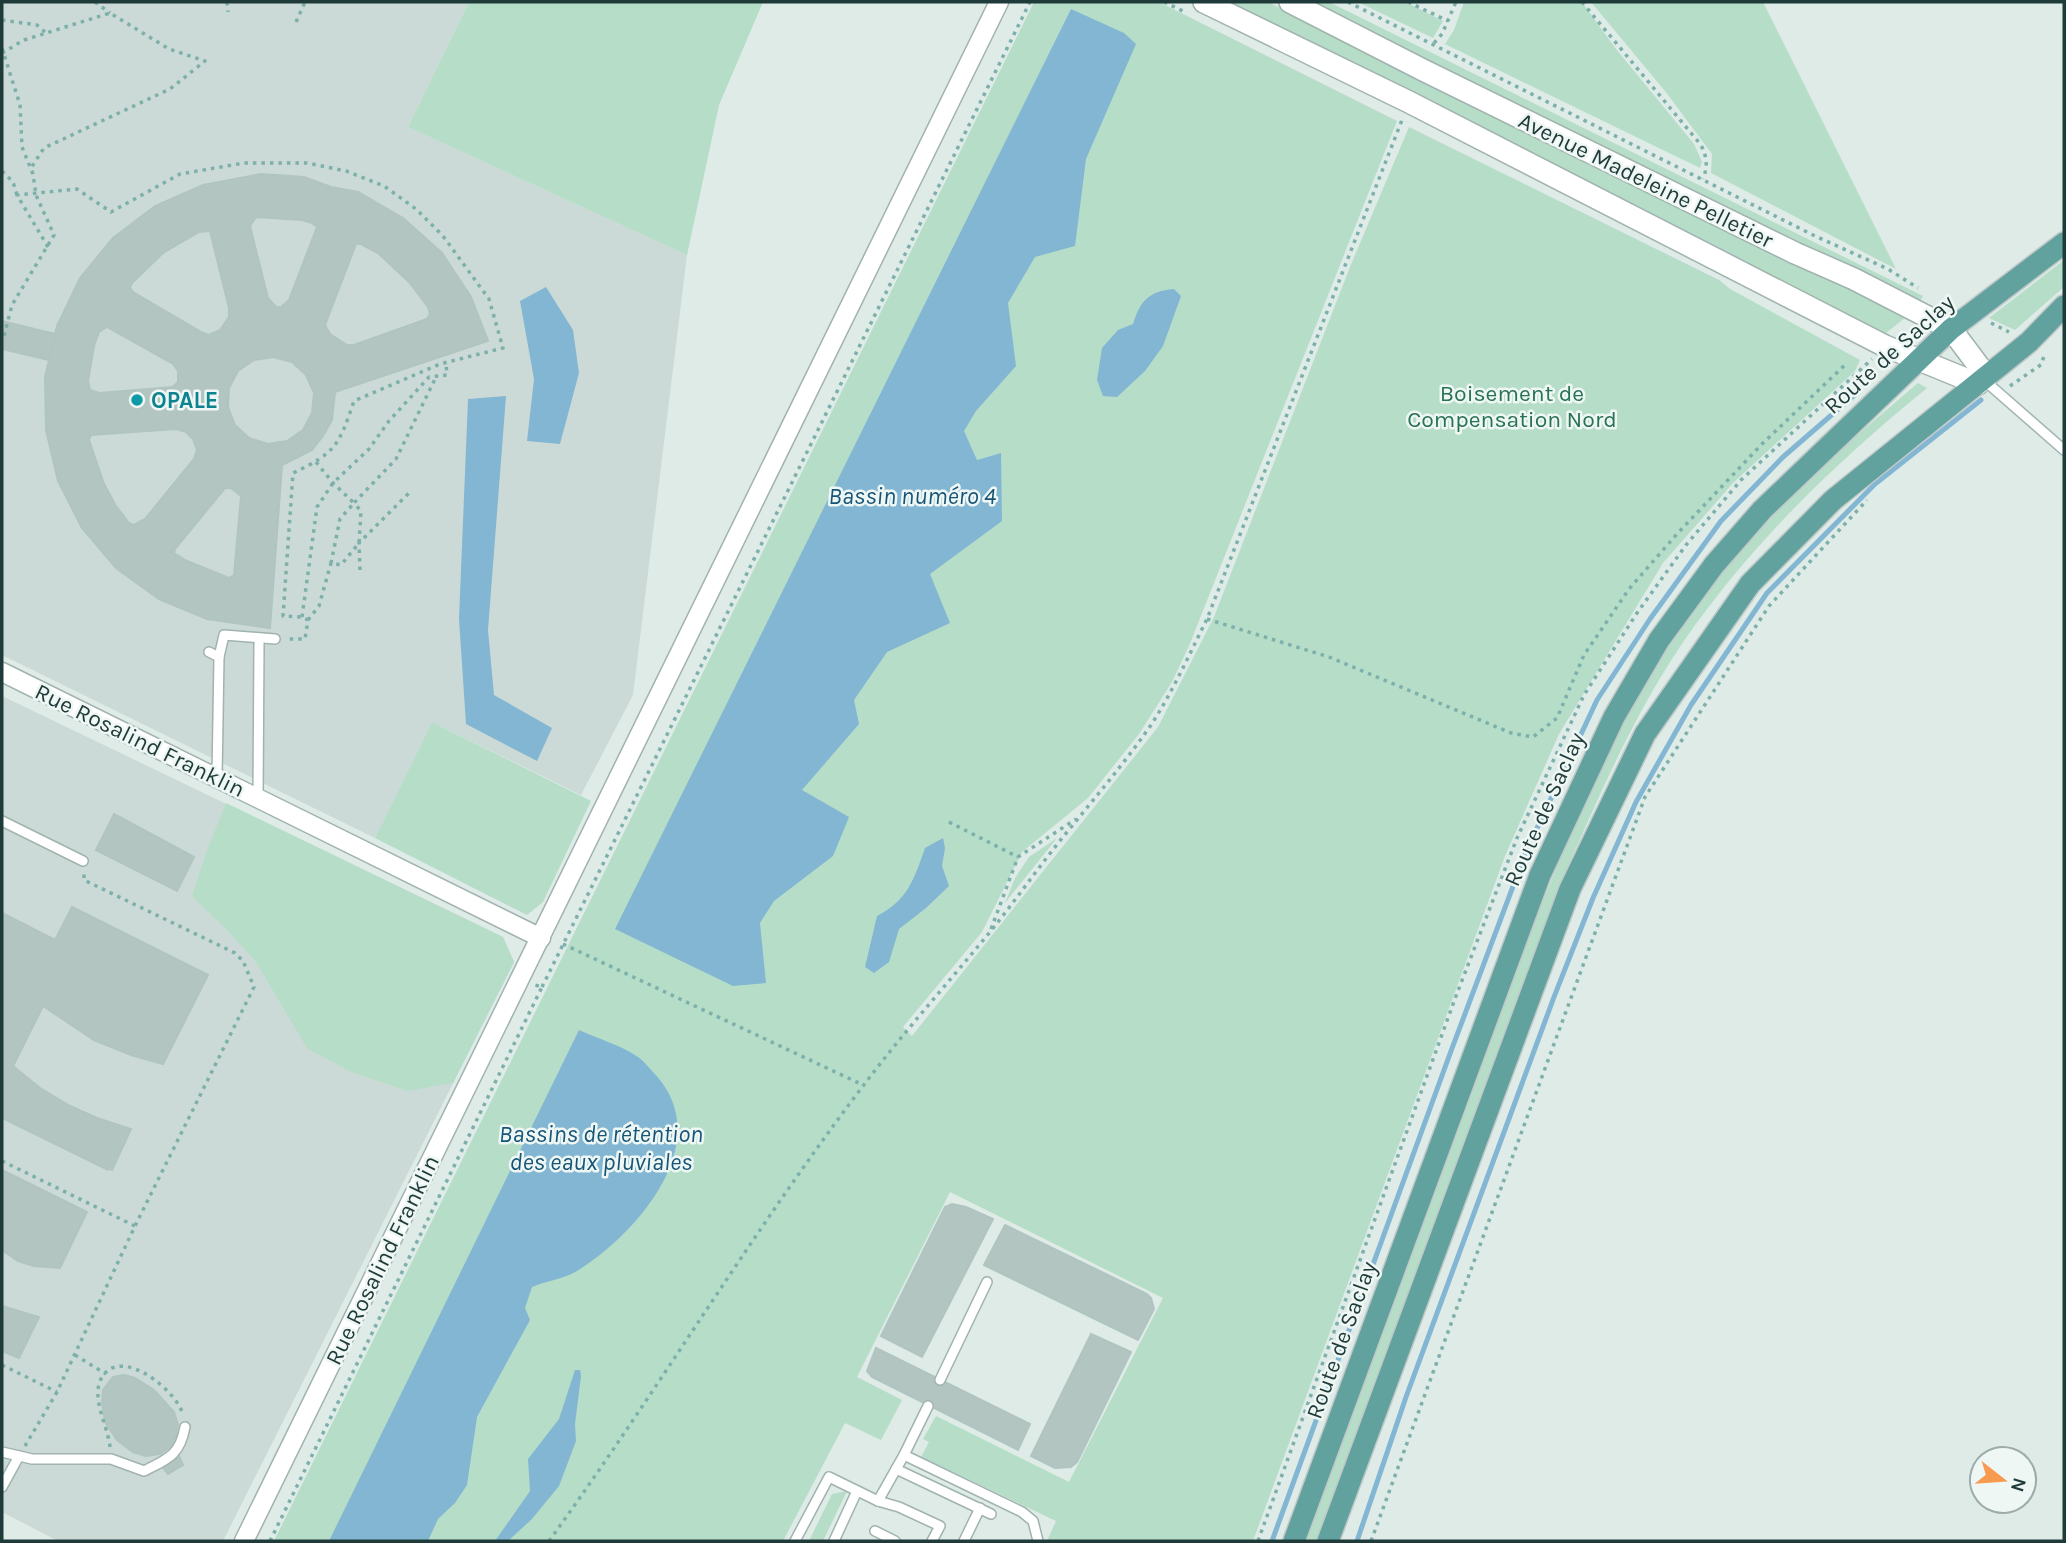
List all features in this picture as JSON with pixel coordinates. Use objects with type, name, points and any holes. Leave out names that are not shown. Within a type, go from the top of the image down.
[{"type":"main road","name":"Route de Saclay","points":[[1294,1541],[1540,875],[1614,717],[1659,640],[1739,536],[1800,472],[1951,329],[2064,243]]},
{"type":"main road","points":[[1328,1541],[1570,889],[1644,734],[1750,584],[1833,500],[2029,342],[2064,306]]},
{"type":"street","name":"Rue Rosalind Franklin","points":[[244,1541],[999,2]]},
{"type":"street","name":"Avenue Madeleine Pelletier","points":[[1204,2],[1409,102],[1885,345],[1916,360],[1983,380]]},
{"type":"street","name":"Avenue Madeleine Pelletier","points":[[1290,2],[1951,329],[1983,380]]},
{"type":"street","name":"Rue Rosalind Franklin","points":[[2,672],[541,938]]},
{"type":"lane","points":[[1983,380],[2064,450]]},
{"type":"lane","points":[[217,778],[219,657],[224,635],[275,639]]},
{"type":"lane","points":[[258,798],[259,643]]},
{"type":"lane","points":[[209,652],[219,657]]},
{"type":"lane","points":[[2,821],[83,861]]},
{"type":"lane","points":[[940,1380],[987,1282]]},
{"type":"lane","points":[[878,1501],[928,1406]]},
{"type":"lane","points":[[2,1452],[32,1459],[111,1459],[144,1471],[175,1454],[182,1442],[185,1427]]},
{"type":"lane","points":[[904,1455],[1022,1512],[1033,1521],[1038,1541]]},
{"type":"lane","points":[[2,1487],[19,1456]]},
{"type":"lane","points":[[896,1469],[991,1514]]},
{"type":"lane","points":[[795,1541],[829,1477],[878,1501],[900,1507],[940,1526],[932,1541]]},
{"type":"lane","points":[[834,1541],[857,1491]]},
{"type":"lane","points":[[964,1541],[980,1508]]},
{"type":"lane","points":[[875,1531],[895,1541]]},
{"type":"path","points":[[31,168],[44,148],[170,89],[205,61],[169,48],[95,2]]},
{"type":"path","points":[[228,2],[228,12]]},
{"type":"path","points":[[296,22],[305,2]]},
{"type":"path","points":[[270,1541],[1030,2]]},
{"type":"path","points":[[1348,2],[1703,180],[1888,269],[1920,289]]},
{"type":"path","points":[[1408,2],[1448,21]]},
{"type":"path","points":[[1433,43],[1442,34],[1456,2]]},
{"type":"path","points":[[1582,2],[1701,145],[1706,156],[1703,180]]},
{"type":"path","points":[[4,336],[12,305],[54,235],[36,195],[31,168],[22,147],[20,105],[2,51],[24,40],[110,13]]},
{"type":"path","points":[[2,20],[37,25],[46,33]]},
{"type":"path","points":[[549,1541],[764,1223],[863,1085],[990,932],[1151,724],[1180,675],[1207,619],[1402,119]]},
{"type":"path","points":[[17,195],[77,189],[111,212],[180,174],[244,163],[307,163],[346,171],[384,186],[416,209],[443,236],[489,299],[503,348],[446,363],[354,401],[341,438],[316,462],[293,473],[283,616],[308,620]]},
{"type":"path","points":[[2,171],[13,182],[17,195],[48,247]]},
{"type":"path","points":[[302,617],[317,507],[333,483],[369,449],[389,421],[429,377],[447,374],[446,363]]},
{"type":"path","points":[[1207,619],[1329,657],[1511,733],[1533,737],[1557,718],[1584,655],[1629,589],[1762,444],[1846,364]]},
{"type":"path","points":[[275,639],[305,639],[308,620],[319,606],[340,519],[396,459],[437,376]]},
{"type":"path","points":[[316,462],[361,511],[360,570]]},
{"type":"path","points":[[331,563],[341,565],[410,492]]},
{"type":"path","points":[[1371,1541],[1645,797],[1769,607],[1877,492]]},
{"type":"path","points":[[990,932],[1018,857],[1081,816]]},
{"type":"path","points":[[949,822],[1018,857]]},
{"type":"path","points":[[19,1456],[57,1392],[135,1226],[254,987],[243,961],[235,953],[84,880],[83,861]]},
{"type":"path","points":[[563,944],[863,1085]]},
{"type":"path","points":[[521,979],[542,988]]},
{"type":"path","points":[[2,1161],[135,1226]]},
{"type":"path","points":[[75,1354],[106,1374]]},
{"type":"path","points":[[2,1365],[57,1392]]},
{"type":"path","points":[[111,1459],[109,1438],[102,1422],[99,1391],[102,1377],[110,1369],[133,1367],[166,1388],[182,1410],[185,1427]]},
{"type":"shaded area","points":[[2,2],[469,2],[408,127],[687,255],[633,695],[581,795],[432,722],[375,838],[2,655]]},
{"type":"shaded area","points":[[2,696],[503,937],[514,962],[223,1541],[58,1541],[2,1512]]},
{"type":"green space","points":[[469,2],[763,2],[719,105],[687,255],[408,127]]},
{"type":"green space","name":"Boisement de Compensation Nord","points":[[1034,2],[1159,2],[1397,121],[1189,646],[1172,682],[1139,734],[1088,798],[1022,852],[982,932],[903,1027],[912,1036],[1158,727],[1214,617],[1350,267],[1409,127],[1719,280],[1730,289],[1860,360],[1855,371],[1733,483],[1663,563],[1559,734],[1505,856],[1253,1541],[1047,1541],[1056,1521],[921,1457],[929,1442],[923,1439],[936,1416],[1069,1482],[1163,1298],[950,1192],[857,1377],[902,1400],[881,1440],[845,1423],[783,1541],[274,1541]]},
{"type":"green space","points":[[1220,2],[1268,2],[1906,317],[1886,333]]},
{"type":"green space","points":[[1308,2],[1329,2],[1923,296],[1919,303]]},
{"type":"green space","points":[[1358,2],[1406,2],[1443,21],[1433,38]]},
{"type":"green space","points":[[1464,2],[1582,2],[1616,49],[1694,144],[1702,162],[1700,168],[1445,44],[1454,30]]},
{"type":"green space","points":[[1591,2],[1763,2],[1896,269],[1711,173],[1712,154],[1665,91]]},
{"type":"green space","points":[[2064,260],[2064,287],[2015,330],[1989,318]]},
{"type":"green space","points":[[1918,383],[1927,388],[1828,475],[1737,571],[1684,641],[1634,725],[1565,873],[1317,1541],[1306,1541],[1545,896],[1596,777],[1625,720],[1657,664],[1693,610],[1743,548],[1827,462]]},
{"type":"green space","points":[[432,722],[591,801],[543,902],[527,915],[375,838]]},
{"type":"green space","points":[[226,803],[503,937],[514,962],[453,1083],[407,1091],[351,1072],[307,1048],[256,962],[192,896]]},
{"type":"green space","points":[[1057,838],[1005,903],[1015,878],[1029,857]]},
{"type":"green space","points":[[847,1491],[823,1541],[809,1541],[832,1494]]},
{"type":"water","name":"Bassin numéro 4","points":[[1071,9],[1124,33],[1136,44],[1086,159],[1075,246],[1035,257],[1008,303],[1016,366],[976,411],[964,431],[977,460],[1001,453],[1002,521],[930,574],[950,623],[887,652],[854,700],[859,724],[802,790],[849,817],[833,856],[774,901],[760,923],[766,983],[733,986],[615,929]]},
{"type":"water","points":[[546,287],[573,330],[579,373],[560,444],[527,441],[534,379],[520,301]]},
{"type":"water","points":[[1174,289],[1181,296],[1163,346],[1145,371],[1117,397],[1103,396],[1097,380],[1102,348],[1118,330],[1133,324],[1146,299],[1158,292]]},
{"type":"water","points":[[506,396],[488,630],[494,695],[552,728],[537,761],[466,724],[459,619],[468,399]]},
{"type":"water","points":[[943,838],[945,848],[942,866],[949,886],[899,929],[889,962],[874,973],[865,967],[877,916],[896,903],[909,888],[925,848]]},
{"type":"water","name":"Bassins de rétention des eaux pluviales","points":[[579,1030],[640,1058],[671,1099],[678,1126],[674,1155],[663,1183],[624,1233],[600,1254],[572,1274],[532,1287],[525,1308],[530,1320],[477,1417],[467,1485],[455,1503],[438,1519],[428,1541],[329,1541]]},
{"type":"water","points":[[575,1370],[580,1370],[581,1376],[575,1424],[576,1441],[559,1486],[532,1519],[508,1541],[495,1541],[530,1491],[528,1459],[559,1419]]},
{"type":"building","name":"OPALE","points":[[261,174],[304,177],[331,187],[358,192],[403,218],[442,253],[471,297],[488,341],[335,392],[332,420],[323,436],[312,450],[282,465],[270,628],[207,619],[159,599],[116,568],[82,528],[58,481],[46,430],[45,377],[57,326],[80,278],[113,238],[155,206],[203,185]],"holes":[[[256,217],[302,220],[317,227],[289,300],[281,307],[276,307],[268,298],[250,226]],[[210,231],[229,308],[229,317],[220,330],[209,335],[203,333],[130,288],[163,253],[199,232]],[[356,244],[378,253],[409,282],[428,307],[430,314],[427,319],[354,345],[347,345],[330,334],[325,325]],[[107,327],[173,364],[178,371],[178,382],[173,387],[99,393],[90,390],[88,381],[99,332]],[[273,357],[292,362],[306,375],[314,393],[312,413],[303,430],[287,441],[268,444],[249,438],[235,425],[228,407],[229,388],[238,371],[254,360]],[[176,429],[186,432],[193,439],[197,450],[194,459],[145,519],[134,525],[129,523],[116,506],[104,484],[89,440],[91,435]],[[225,488],[231,488],[241,496],[234,575],[229,578],[174,553]]]},
{"type":"building","points":[[2,321],[55,334],[49,360],[2,349]]},
{"type":"building","points":[[114,814],[194,857],[177,891],[96,850]]},
{"type":"building","points":[[72,907],[208,975],[163,1064],[94,1040],[43,1006],[13,1066],[40,1088],[70,1106],[131,1129],[112,1170],[2,1118],[2,913],[55,940]]},
{"type":"building","points":[[2,1170],[87,1212],[60,1268],[34,1266],[18,1261],[2,1250]]},
{"type":"building","points":[[952,1204],[993,1219],[922,1357],[881,1336],[945,1207]]},
{"type":"building","points":[[1005,1225],[1147,1294],[1154,1309],[1138,1340],[984,1265]]},
{"type":"building","points":[[2,1306],[39,1317],[19,1358],[2,1351]]},
{"type":"building","points":[[1091,1334],[1131,1352],[1077,1462],[1071,1467],[1055,1468],[1031,1456]]},
{"type":"building","points":[[876,1348],[1030,1424],[1018,1450],[872,1377],[867,1371]]},
{"type":"building","points":[[124,1375],[135,1378],[154,1390],[174,1412],[178,1424],[176,1435],[171,1446],[160,1454],[146,1456],[133,1452],[117,1440],[105,1422],[103,1390],[113,1377]]},
{"type":"building","points":[[179,1456],[183,1465],[168,1474],[163,1468]]},
{"type":"waterway","points":[[1272,1541],[1526,852],[1597,700],[1650,619],[1721,521],[1783,457],[1858,392]]},
{"type":"waterway","points":[[1357,1541],[1406,1397],[1554,997],[1593,898],[1636,802],[1691,705],[1767,593],[1875,484],[1981,400]]},
{"type":"place","name":"OPALE","points":[[137,400]]}]
